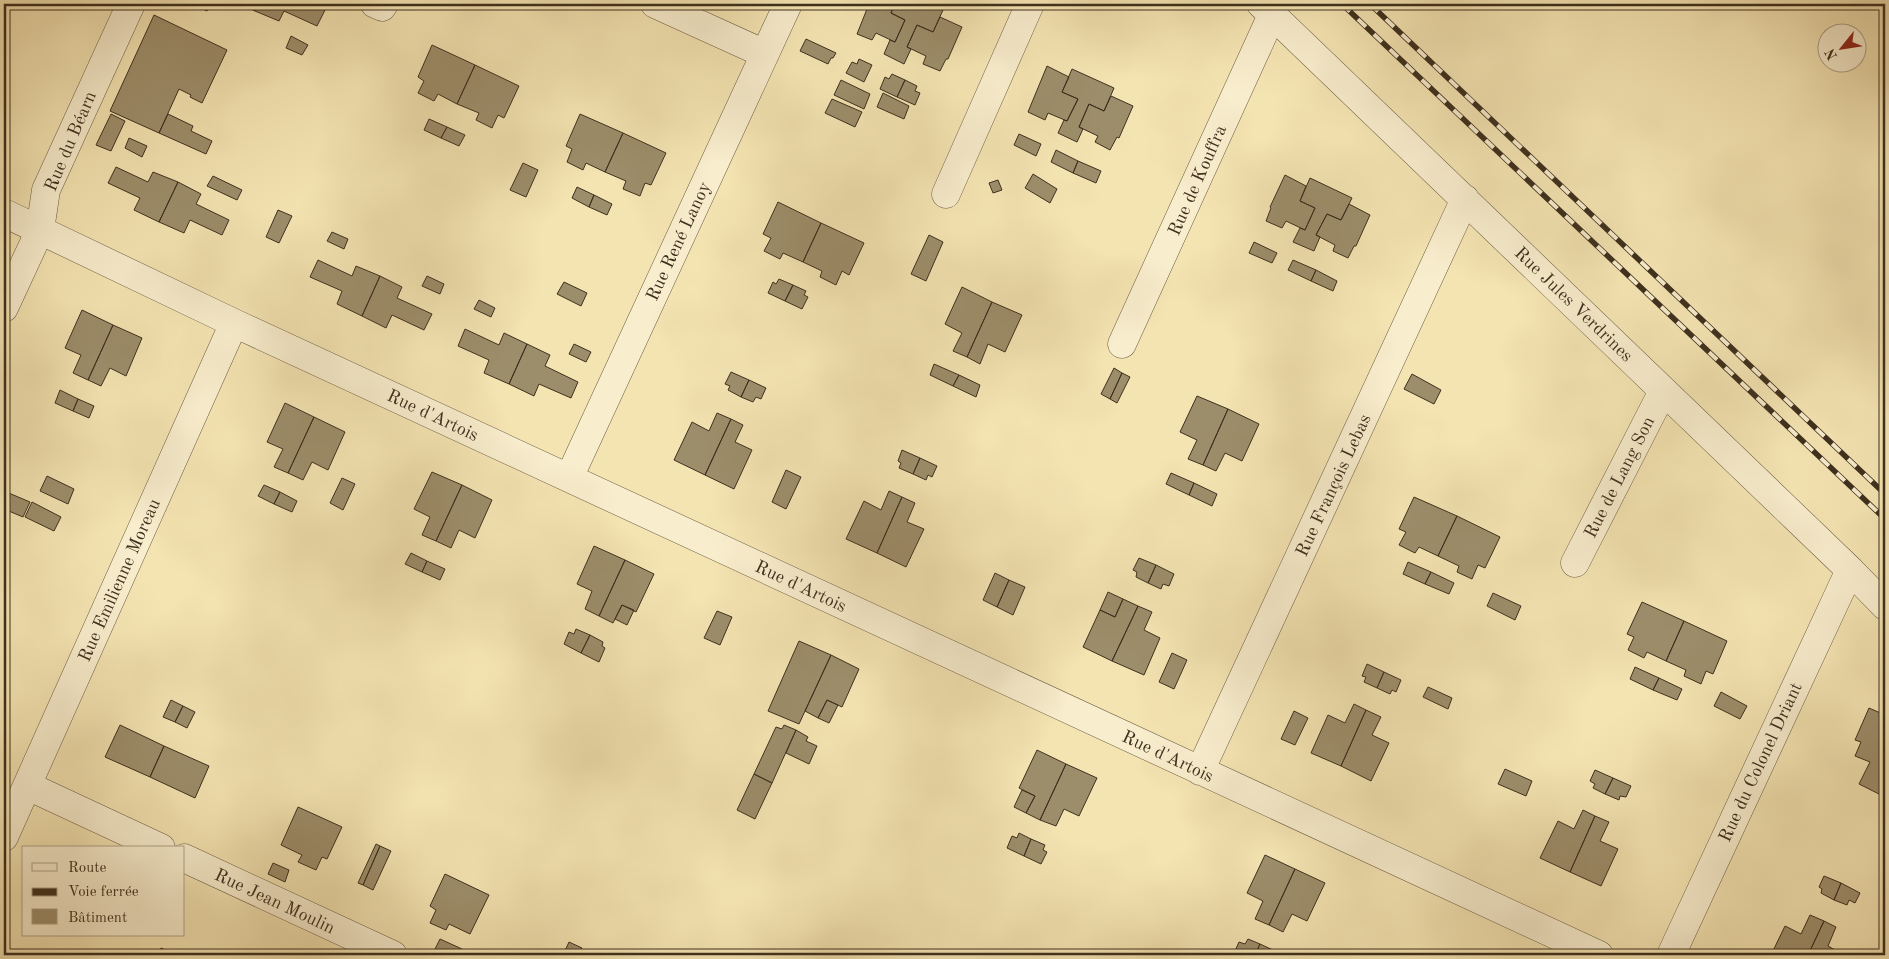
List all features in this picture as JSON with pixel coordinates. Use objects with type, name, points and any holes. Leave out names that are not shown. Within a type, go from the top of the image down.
[{"type":"street","name":"Rue du Béarn","points":[[4,308],[40,230],[46,190],[131,4]]},
{"type":"street","points":[[375,4],[382,7],[384,4]]},
{"type":"street","points":[[655,4],[765,54]]},
{"type":"street","name":"Rue René Lanoy","points":[[569,478],[788,4]]},
{"type":"street","points":[[946,194],[1030,4]]},
{"type":"street","name":"Rue Jules Verdrines","points":[[1267,9],[1850,570],[1885,606]]},
{"type":"street","name":"Rue de Kouffra","points":[[1122,344],[1267,9]]},
{"type":"street","name":"Rue François Lebas","points":[[1200,770],[1465,199]]},
{"type":"street","name":"Rue d'Artois","points":[[4,213],[234,323],[1599,955]]},
{"type":"street","name":"Rue Emilienne Moreau","points":[[4,837],[234,323]]},
{"type":"street","name":"Rue de Lang Son","points":[[1575,563],[1663,391]]},
{"type":"street","name":"Rue du Colonel Driant","points":[[1671,955],[1850,570]]},
{"type":"street","points":[[28,786],[157,846]]},
{"type":"street","name":"Rue Jean Moulin","points":[[185,858],[393,955]]},
{"type":"building","points":[[192,4],[210,4],[207,11]]},
{"type":"building","points":[[240,4],[259,4],[255,11]]},
{"type":"building","points":[[259,4],[312,4],[325,10],[317,26],[284,11],[279,21],[255,11]]},
{"type":"building","points":[[869,4],[895,4],[891,13],[905,20],[895,42],[876,33],[872,40],[857,34]]},
{"type":"building","points":[[895,4],[930,4],[943,10],[933,32],[917,25],[907,47],[911,49],[904,64],[884,54],[890,40],[895,42],[905,20],[891,13]]},
{"type":"building","points":[[154,15],[227,50],[202,103],[179,89],[159,133],[110,111]]},
{"type":"building","points":[[940,17],[962,27],[948,59],[946,59],[940,71],[923,64],[926,56],[907,47],[917,25],[933,32]]},
{"type":"building","points":[[291,36],[308,45],[302,55],[286,48]]},
{"type":"building","points":[[806,39],[836,53],[828,64],[800,51]]},
{"type":"building","points":[[4,45],[10,48],[4,61]]},
{"type":"building","points":[[432,45],[475,65],[457,104],[438,94],[434,101],[418,93],[424,81],[418,77]]},
{"type":"building","points":[[859,59],[872,65],[864,82],[846,73],[852,62],[857,64]]},
{"type":"building","points":[[475,65],[519,86],[504,118],[498,115],[492,128],[476,120],[479,113],[457,104]]},
{"type":"building","points":[[1047,66],[1069,77],[1062,92],[1078,99],[1067,121],[1048,113],[1045,120],[1028,112]]},
{"type":"building","points":[[1072,69],[1114,88],[1104,111],[1089,104],[1079,127],[1083,129],[1077,142],[1058,133],[1064,120],[1067,121],[1078,99],[1062,92]]},
{"type":"building","points":[[892,74],[905,80],[897,97],[880,89],[885,77],[889,79]]},
{"type":"building","points":[[841,80],[870,94],[864,109],[834,95]]},
{"type":"building","points":[[905,80],[917,86],[915,91],[920,93],[915,105],[897,97]]},
{"type":"building","points":[[883,93],[909,106],[904,119],[877,107]]},
{"type":"building","points":[[1111,96],[1133,106],[1119,138],[1117,137],[1110,150],[1095,142],[1098,136],[1079,127],[1089,104],[1104,111]]},
{"type":"building","points":[[832,99],[862,112],[855,127],[825,113]]},
{"type":"building","points":[[111,114],[125,121],[111,151],[96,145]]},
{"type":"building","points":[[168,114],[193,126],[191,131],[212,141],[206,154],[159,133]]},
{"type":"building","points":[[580,114],[623,133],[605,172],[586,163],[583,170],[567,162],[572,149],[566,146]]},
{"type":"building","points":[[429,119],[447,127],[441,138],[424,130]]},
{"type":"building","points":[[447,127],[465,135],[459,146],[441,138]]},
{"type":"building","points":[[623,133],[666,153],[651,185],[645,183],[640,196],[623,189],[626,181],[605,172]]},
{"type":"building","points":[[1019,134],[1041,144],[1036,156],[1014,145]]},
{"type":"building","points":[[129,138],[147,146],[142,157],[125,148]]},
{"type":"building","points":[[1056,150],[1078,161],[1073,173],[1051,162]]},
{"type":"building","points":[[1078,161],[1101,171],[1096,183],[1073,173]]},
{"type":"building","points":[[523,163],[538,170],[526,197],[510,190]]},
{"type":"building","points":[[116,167],[148,182],[153,172],[178,182],[159,222],[134,210],[140,198],[108,183]]},
{"type":"building","points":[[1033,174],[1057,189],[1050,203],[1025,188]]},
{"type":"building","points":[[1285,175],[1306,186],[1300,201],[1315,208],[1305,230],[1286,221],[1282,228],[1266,221],[1270,207]]},
{"type":"building","points":[[213,176],[242,190],[237,200],[207,186]]},
{"type":"building","points":[[1310,178],[1352,198],[1341,220],[1327,214],[1316,235],[1320,237],[1314,251],[1293,242],[1300,228],[1305,230],[1315,208],[1300,201]]},
{"type":"building","points":[[998,180],[1002,190],[993,193],[989,183]]},
{"type":"building","points":[[178,182],[201,194],[196,204],[229,220],[222,235],[190,220],[184,233],[159,222]]},
{"type":"building","points":[[577,187],[594,195],[589,207],[572,198]]},
{"type":"building","points":[[594,195],[612,204],[607,215],[589,207]]},
{"type":"building","points":[[778,202],[821,223],[803,262],[783,253],[780,259],[764,251],[771,238],[763,234]]},
{"type":"building","points":[[1349,204],[1370,215],[1356,246],[1354,246],[1348,258],[1333,251],[1335,245],[1316,235],[1327,214],[1341,220]]},
{"type":"building","points":[[278,210],[292,216],[279,243],[266,237]]},
{"type":"building","points":[[821,223],[864,243],[849,275],[842,271],[836,285],[820,277],[822,271],[803,262]]},
{"type":"building","points":[[332,232],[348,239],[344,249],[327,241]]},
{"type":"building","points":[[929,235],[943,242],[926,281],[911,274]]},
{"type":"building","points":[[1254,242],[1277,253],[1272,263],[1249,253]]},
{"type":"building","points":[[318,260],[352,276],[356,266],[380,276],[362,316],[337,304],[342,291],[310,277]]},
{"type":"building","points":[[1293,260],[1316,270],[1311,281],[1288,270]]},
{"type":"building","points":[[1316,270],[1337,281],[1333,291],[1311,281]]},
{"type":"building","points":[[380,276],[402,287],[397,298],[432,314],[424,330],[392,315],[386,328],[362,316]]},
{"type":"building","points":[[427,276],[444,284],[440,294],[422,286]]},
{"type":"building","points":[[779,279],[793,285],[785,301],[768,293],[773,282],[776,284]]},
{"type":"building","points":[[564,282],[587,293],[581,306],[557,294]]},
{"type":"building","points":[[793,285],[806,291],[804,295],[808,297],[802,309],[785,301]]},
{"type":"building","points":[[962,287],[992,302],[967,357],[953,351],[962,333],[945,324]]},
{"type":"building","points":[[479,300],[495,308],[491,317],[474,309]]},
{"type":"building","points":[[992,302],[1022,315],[1005,352],[988,344],[980,364],[967,357]]},
{"type":"building","points":[[82,310],[113,325],[88,380],[73,373],[81,355],[65,348]]},
{"type":"building","points":[[113,325],[142,338],[126,376],[110,368],[101,386],[88,380]]},
{"type":"building","points":[[465,329],[499,345],[504,333],[527,344],[509,384],[484,373],[489,360],[458,346]]},
{"type":"building","points":[[527,344],[550,355],[545,366],[578,382],[571,398],[539,384],[534,396],[509,384]]},
{"type":"building","points":[[574,344],[591,352],[586,362],[569,354]]},
{"type":"building","points":[[934,364],[959,375],[953,386],[930,375]]},
{"type":"building","points":[[1114,368],[1122,373],[1110,399],[1101,394]]},
{"type":"building","points":[[731,372],[749,380],[741,397],[728,390],[730,386],[725,384]]},
{"type":"building","points":[[1122,373],[1130,377],[1117,403],[1110,399]]},
{"type":"building","points":[[1412,374],[1441,390],[1434,404],[1404,389]]},
{"type":"building","points":[[959,375],[980,385],[976,397],[953,386]]},
{"type":"building","points":[[749,380],[766,388],[761,399],[756,397],[753,402],[741,397]]},
{"type":"building","points":[[60,390],[78,399],[73,411],[55,403]]},
{"type":"building","points":[[1197,396],[1228,409],[1203,465],[1188,459],[1197,440],[1180,432]]},
{"type":"building","points":[[78,399],[94,406],[89,418],[73,411]]},
{"type":"building","points":[[285,403],[314,417],[288,473],[274,467],[283,449],[267,442]]},
{"type":"building","points":[[1228,409],[1259,424],[1242,461],[1225,453],[1216,471],[1203,465]]},
{"type":"building","points":[[717,413],[731,419],[705,475],[674,460],[692,422],[709,431]]},
{"type":"building","points":[[314,417],[345,432],[328,470],[312,462],[303,480],[288,473]]},
{"type":"building","points":[[731,419],[743,425],[735,442],[752,450],[734,489],[705,475]]},
{"type":"building","points":[[902,450],[920,458],[913,474],[899,468],[901,463],[898,461]]},
{"type":"building","points":[[920,458],[937,466],[932,477],[928,475],[926,480],[913,474]]},
{"type":"building","points":[[786,470],[801,477],[786,509],[772,502]]},
{"type":"building","points":[[432,472],[462,485],[436,541],[422,535],[430,517],[414,509]]},
{"type":"building","points":[[1171,473],[1194,483],[1189,495],[1166,484]]},
{"type":"building","points":[[47,476],[74,489],[68,504],[40,491]]},
{"type":"building","points":[[342,478],[355,484],[343,510],[330,503]]},
{"type":"building","points":[[1194,483],[1217,494],[1212,506],[1189,495]]},
{"type":"building","points":[[264,485],[280,492],[274,504],[258,496]]},
{"type":"building","points":[[462,485],[492,500],[475,538],[459,530],[451,548],[436,541]]},
{"type":"building","points":[[4,491],[30,502],[23,517],[4,509]]},
{"type":"building","points":[[889,491],[902,497],[877,553],[846,539],[864,501],[881,510]]},
{"type":"building","points":[[280,492],[297,501],[292,512],[274,504]]},
{"type":"building","points":[[902,497],[915,503],[907,522],[924,529],[906,567],[877,553]]},
{"type":"building","points":[[1414,497],[1457,516],[1438,556],[1419,547],[1415,553],[1399,545],[1406,532],[1399,529]]},
{"type":"building","points":[[32,502],[61,517],[54,531],[25,517]]},
{"type":"building","points":[[1457,516],[1500,537],[1485,568],[1478,565],[1472,579],[1457,572],[1459,566],[1438,556]]},
{"type":"building","points":[[594,546],[625,560],[599,616],[585,609],[592,591],[577,584]]},
{"type":"building","points":[[411,553],[427,561],[422,572],[405,564]]},
{"type":"building","points":[[1139,558],[1156,565],[1148,583],[1136,577],[1137,572],[1133,570]]},
{"type":"building","points":[[625,560],[654,574],[636,612],[622,605],[613,623],[599,616]]},
{"type":"building","points":[[427,561],[445,569],[440,580],[422,572]]},
{"type":"building","points":[[1408,562],[1431,572],[1425,584],[1403,574]]},
{"type":"building","points":[[1156,565],[1174,574],[1169,586],[1163,584],[1161,589],[1148,583]]},
{"type":"building","points":[[1431,572],[1454,583],[1449,594],[1425,584]]},
{"type":"building","points":[[995,573],[1009,580],[997,607],[983,600]]},
{"type":"building","points":[[1009,580],[1025,587],[1013,615],[997,607]]},
{"type":"building","points":[[1108,592],[1123,599],[1115,617],[1100,610]]},
{"type":"building","points":[[1493,593],[1521,606],[1515,620],[1487,606]]},
{"type":"building","points":[[1123,599],[1138,606],[1112,661],[1083,647],[1100,610],[1115,617]]},
{"type":"building","points":[[1642,602],[1684,621],[1666,661],[1647,652],[1644,658],[1628,650],[1634,637],[1627,634]]},
{"type":"building","points":[[622,605],[634,610],[627,625],[615,619]]},
{"type":"building","points":[[1138,606],[1152,612],[1144,630],[1160,638],[1144,675],[1112,661]]},
{"type":"building","points":[[717,611],[732,617],[720,645],[704,638]]},
{"type":"building","points":[[1684,621],[1727,641],[1713,674],[1706,671],[1701,684],[1684,676],[1686,670],[1666,661]]},
{"type":"building","points":[[576,629],[590,635],[581,653],[564,644],[569,632],[574,634]]},
{"type":"building","points":[[590,635],[603,642],[602,646],[605,648],[599,662],[581,653]]},
{"type":"building","points":[[799,641],[831,655],[799,724],[768,711]]},
{"type":"building","points":[[1172,653],[1187,660],[1174,689],[1159,682]]},
{"type":"building","points":[[831,655],[859,669],[842,707],[827,700],[818,718],[805,711]]},
{"type":"building","points":[[1367,664],[1384,672],[1377,688],[1364,682],[1366,677],[1362,676]]},
{"type":"building","points":[[1635,667],[1659,678],[1653,690],[1630,679]]},
{"type":"building","points":[[1384,672],[1401,680],[1396,692],[1392,690],[1390,694],[1377,688]]},
{"type":"building","points":[[1659,678],[1682,689],[1677,700],[1653,690]]},
{"type":"building","points":[[1428,687],[1452,698],[1448,709],[1423,697]]},
{"type":"building","points":[[1721,692],[1747,706],[1740,719],[1714,706]]},
{"type":"building","points":[[171,700],[183,706],[175,722],[163,717]]},
{"type":"building","points":[[827,700],[838,705],[829,723],[818,718]]},
{"type":"building","points":[[1354,704],[1366,710],[1341,766],[1311,753],[1328,715],[1345,723]]},
{"type":"building","points":[[183,706],[195,712],[187,728],[175,722]]},
{"type":"building","points":[[1869,708],[1885,715],[1885,787],[1881,795],[1859,784],[1870,762],[1855,756],[1861,742],[1855,740]]},
{"type":"building","points":[[1366,710],[1381,717],[1372,735],[1389,743],[1371,781],[1341,766]]},
{"type":"building","points":[[1294,711],[1308,718],[1295,745],[1281,739]]},
{"type":"building","points":[[120,725],[164,746],[150,777],[105,757]]},
{"type":"building","points":[[784,725],[796,730],[772,783],[754,774],[776,727],[782,729]]},
{"type":"building","points":[[796,730],[808,737],[806,741],[817,746],[809,764],[786,753]]},
{"type":"building","points":[[164,746],[209,766],[195,798],[150,777]]},
{"type":"building","points":[[1037,750],[1066,764],[1040,820],[1026,813],[1035,796],[1019,788]]},
{"type":"building","points":[[1066,764],[1097,778],[1079,816],[1064,809],[1056,826],[1040,820]]},
{"type":"building","points":[[1505,769],[1532,781],[1526,796],[1498,784]]},
{"type":"building","points":[[1595,770],[1613,778],[1605,794],[1593,788],[1595,784],[1590,781]]},
{"type":"building","points":[[754,774],[772,783],[755,819],[737,810]]},
{"type":"building","points":[[1613,778],[1631,786],[1626,797],[1620,796],[1619,800],[1605,794]]},
{"type":"building","points":[[1022,790],[1035,796],[1026,813],[1014,807]]},
{"type":"building","points":[[298,807],[342,827],[327,859],[322,857],[316,870],[298,862],[302,855],[281,845]]},
{"type":"building","points":[[1583,810],[1595,816],[1570,872],[1540,858],[1558,821],[1574,829]]},
{"type":"building","points":[[1595,816],[1609,822],[1600,841],[1618,849],[1601,886],[1570,872]]},
{"type":"building","points":[[1019,833],[1031,839],[1024,856],[1007,848],[1012,836],[1017,838]]},
{"type":"building","points":[[1031,839],[1045,845],[1043,850],[1047,852],[1041,864],[1024,856]]},
{"type":"building","points":[[376,844],[380,846],[363,885],[358,883]]},
{"type":"building","points":[[380,846],[391,851],[373,890],[363,885]]},
{"type":"building","points":[[1265,855],[1295,869],[1269,925],[1255,919],[1263,901],[1247,893]]},
{"type":"building","points":[[273,863],[289,870],[285,882],[268,874]]},
{"type":"building","points":[[1295,869],[1325,883],[1307,921],[1292,914],[1283,932],[1269,925]]},
{"type":"building","points":[[445,874],[489,895],[470,934],[449,924],[446,930],[430,923],[436,910],[430,906]]},
{"type":"building","points":[[1824,876],[1841,883],[1834,900],[1821,893],[1822,889],[1819,887]]},
{"type":"building","points":[[1841,883],[1860,893],[1855,903],[1849,900],[1847,905],[1834,900]]},
{"type":"building","points":[[1810,915],[1824,921],[1808,955],[1771,955],[1785,926],[1801,934]]},
{"type":"building","points":[[1824,921],[1836,927],[1828,946],[1844,955],[1808,955]]},
{"type":"building","points":[[440,939],[462,949],[460,955],[443,955],[434,951]]},
{"type":"building","points":[[1248,939],[1260,944],[1255,955],[1234,953],[1239,942],[1245,944]]},
{"type":"building","points":[[569,942],[582,948],[579,955],[563,955]]},
{"type":"building","points":[[1260,944],[1273,950],[1271,955],[1255,955]]},
{"type":"building","points":[[161,948],[170,952],[168,955],[157,955]]},
{"type":"building","points":[[18,949],[32,955],[15,955]]},
{"type":"railway","points":[[1342,4],[1885,519]]},
{"type":"railway","points":[[1370,4],[1885,494]]}]
